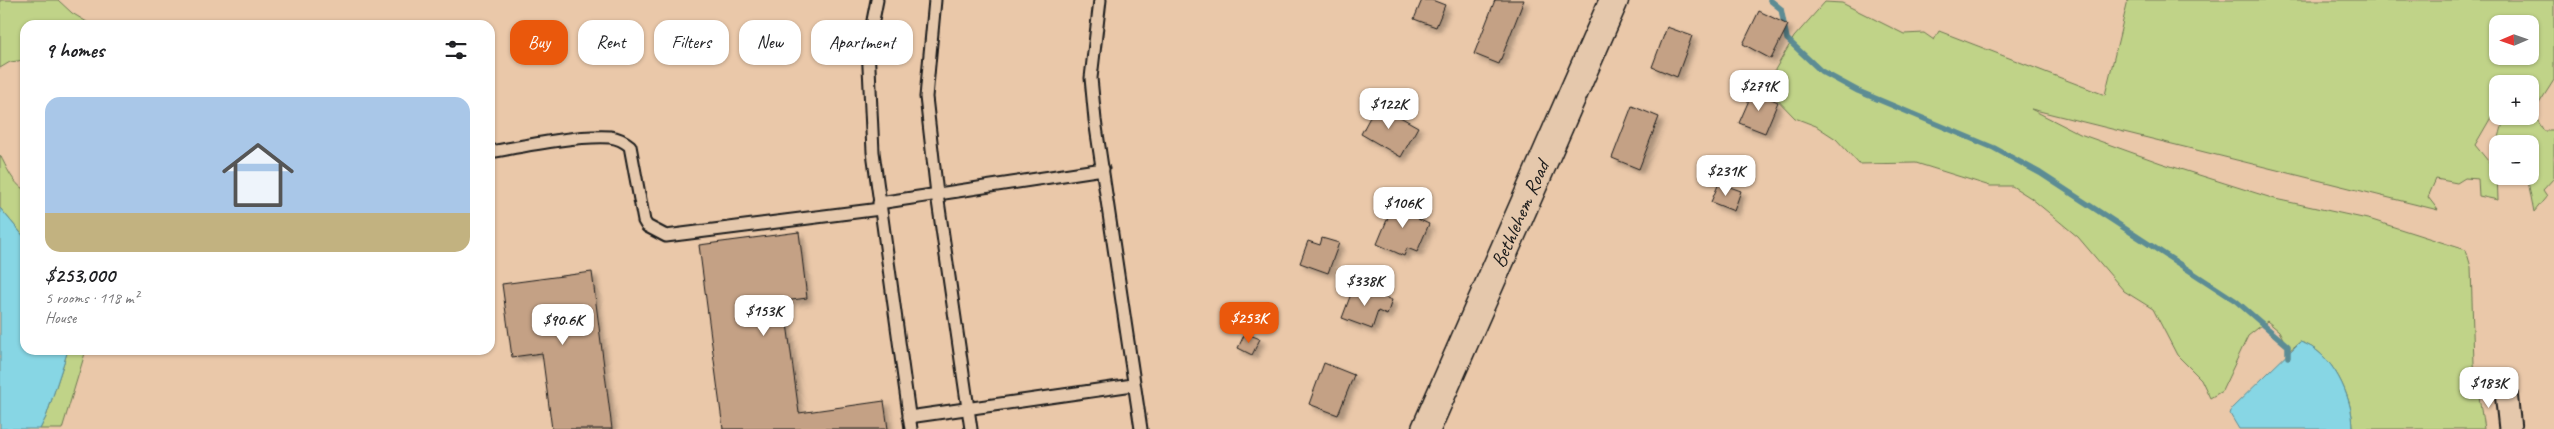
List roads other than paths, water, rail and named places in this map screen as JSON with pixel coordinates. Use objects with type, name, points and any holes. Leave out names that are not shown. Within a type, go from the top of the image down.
[{"type":"main road","name":"Bethlehem Road","points":[[1426,429],[1614,0]]},
{"type":"street","points":[[2505,383],[2510,429]]},
{"type":"lane","points":[[877,0],[868,46],[873,152],[911,429]]},
{"type":"lane","points":[[935,0],[926,97],[971,429]]},
{"type":"lane","points":[[1100,0],[1092,78],[1133,385],[1141,429]]},
{"type":"lane","points":[[495,151],[589,138],[611,137],[623,140],[630,146],[644,221],[647,226],[666,236],[879,206],[938,194],[1104,169]]},
{"type":"lane","points":[[909,417],[1133,385]]},
{"type":"water","points":[[0,208],[20,232],[20,355],[66,355],[46,417],[40,429],[0,429]]},
{"type":"water","points":[[2300,342],[2322,355],[2331,365],[2345,390],[2352,416],[2353,429],[2239,429],[2230,414],[2232,408]]},
{"type":"waterway","points":[[1770,0],[1781,9],[1787,39],[1821,71],[1858,91],[1994,148],[2040,173],[2236,301],[2288,346],[2288,357]]}]
